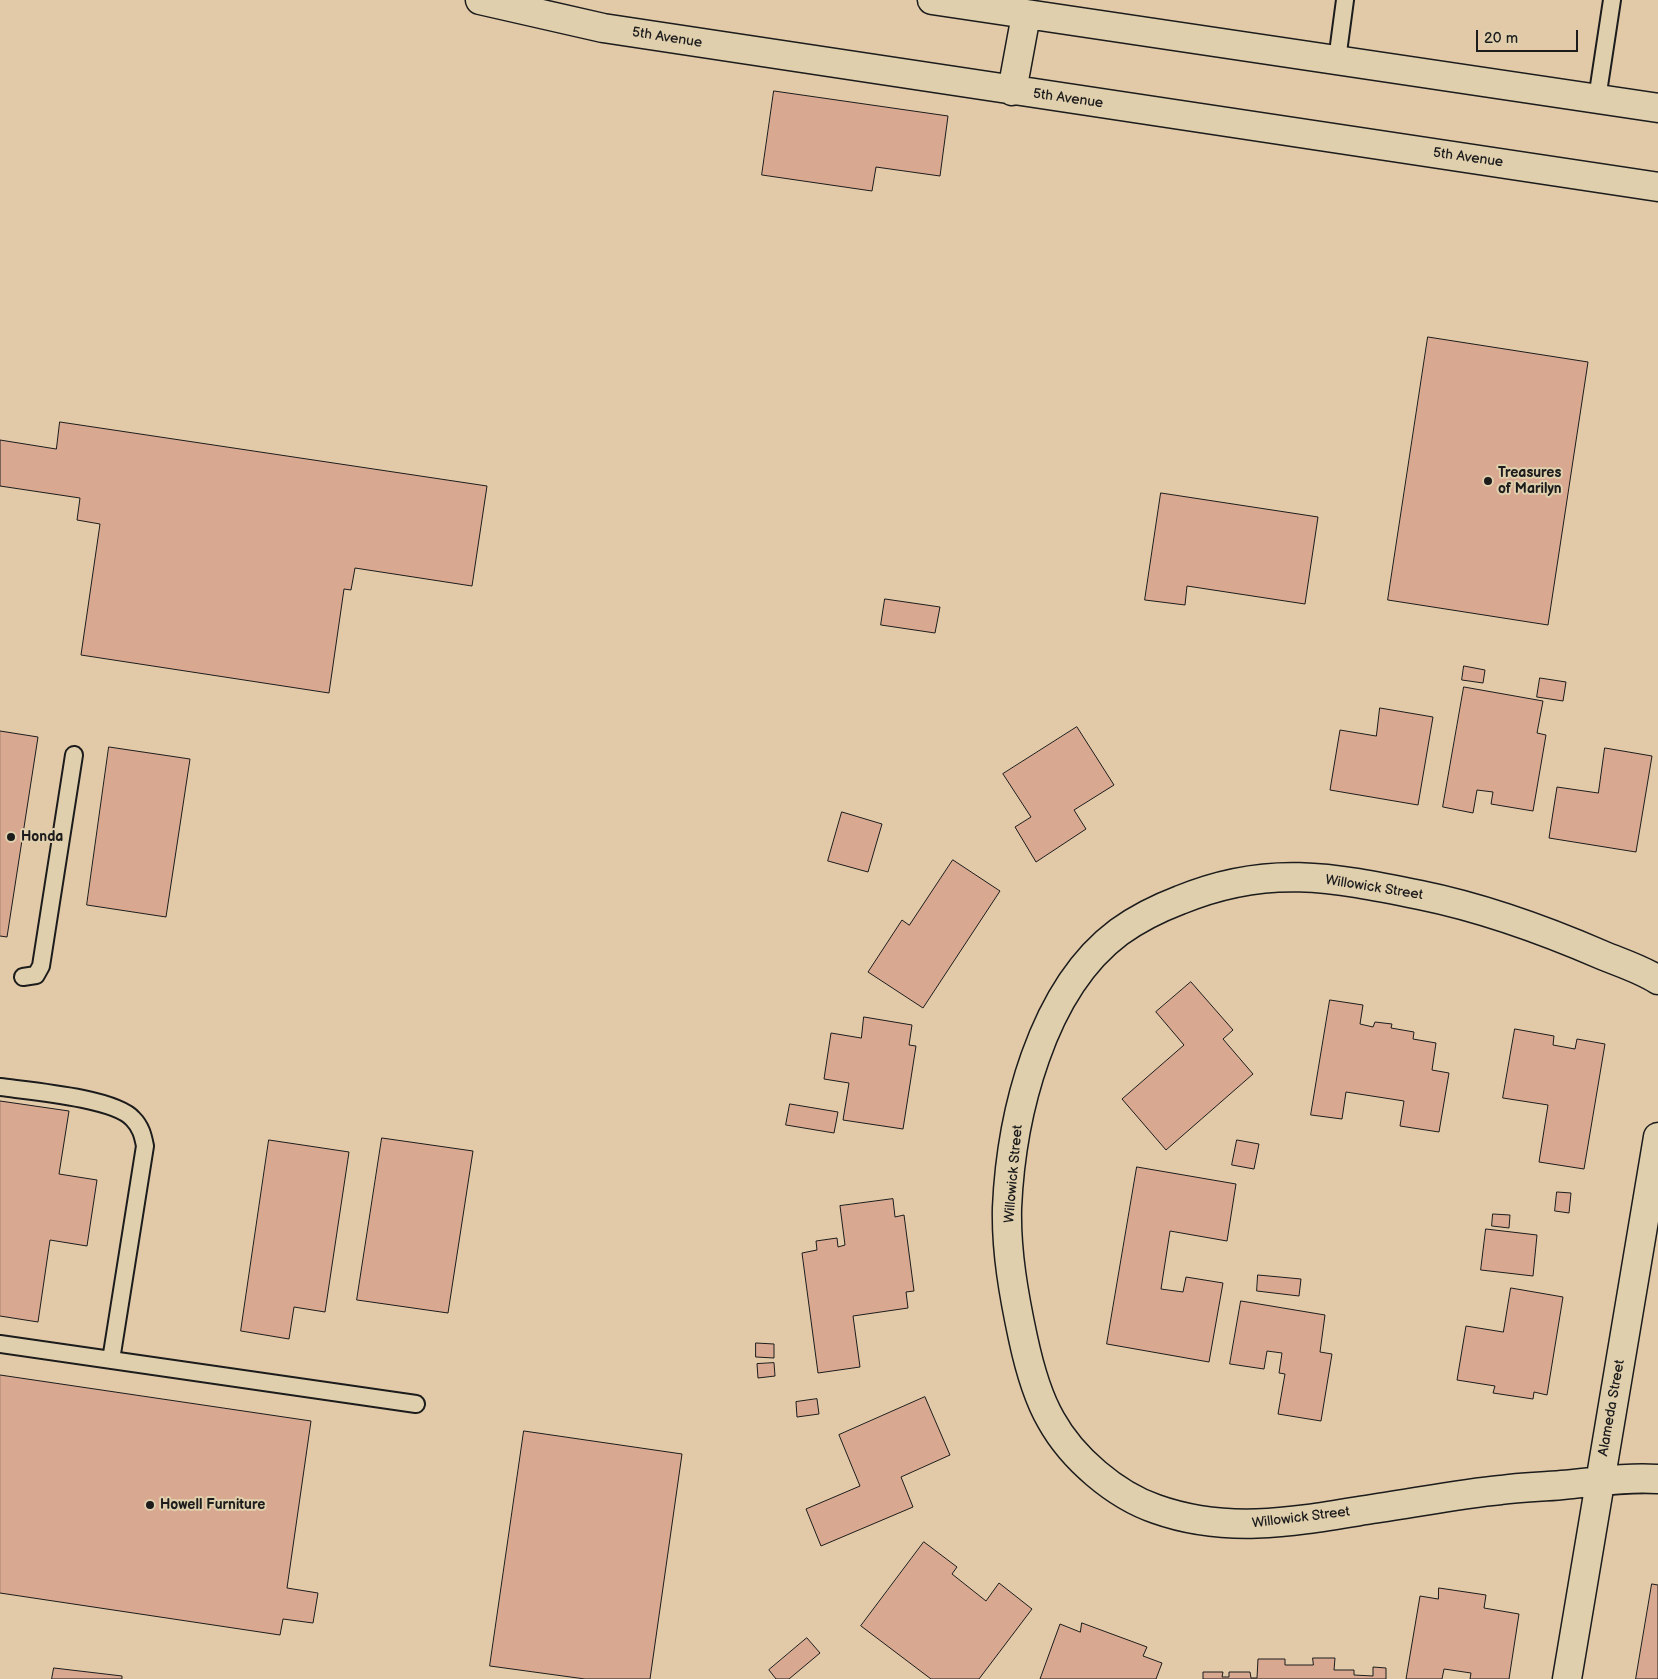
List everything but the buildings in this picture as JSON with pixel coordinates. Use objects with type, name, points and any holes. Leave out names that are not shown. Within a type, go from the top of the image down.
[{"type":"street","name":"5th Avenue","points":[[480,0],[603,28],[1012,91],[1658,186]]},
{"type":"street","points":[[932,0],[1658,108]]},
{"type":"street","points":[[1012,91],[1026,15]]},
{"type":"street","name":"Willowick Street","points":[[1658,980],[1567,940],[1498,914],[1459,902],[1346,880],[1270,877],[1234,881],[1202,891],[1146,915],[1117,934],[1092,957],[1071,984],[1040,1045],[1022,1106],[1012,1163],[1007,1210],[1012,1285],[1026,1351],[1041,1401],[1065,1442],[1099,1474],[1130,1497],[1154,1509],[1182,1517],[1226,1524],[1260,1525],[1500,1490],[1630,1477],[1658,1479]]},
{"type":"street","name":"Alameda Street","points":[[1567,1679],[1658,1137]]},
{"type":"lane","points":[[1337,60],[1345,0]]},
{"type":"lane","points":[[1597,99],[1612,0]]},
{"type":"lane","points":[[23,977],[36,975],[41,966],[74,755]]},
{"type":"lane","points":[[0,1086],[98,1102],[119,1109],[132,1117],[141,1130],[145,1146],[111,1360]]},
{"type":"lane","points":[[0,1344],[416,1404]]},
{"type":"place","name":"Treasures of Marilyn","points":[[1488,481]]},
{"type":"place","name":"Honda","points":[[11,837]]},
{"type":"place","name":"Howell Furniture","points":[[150,1505]]}]
